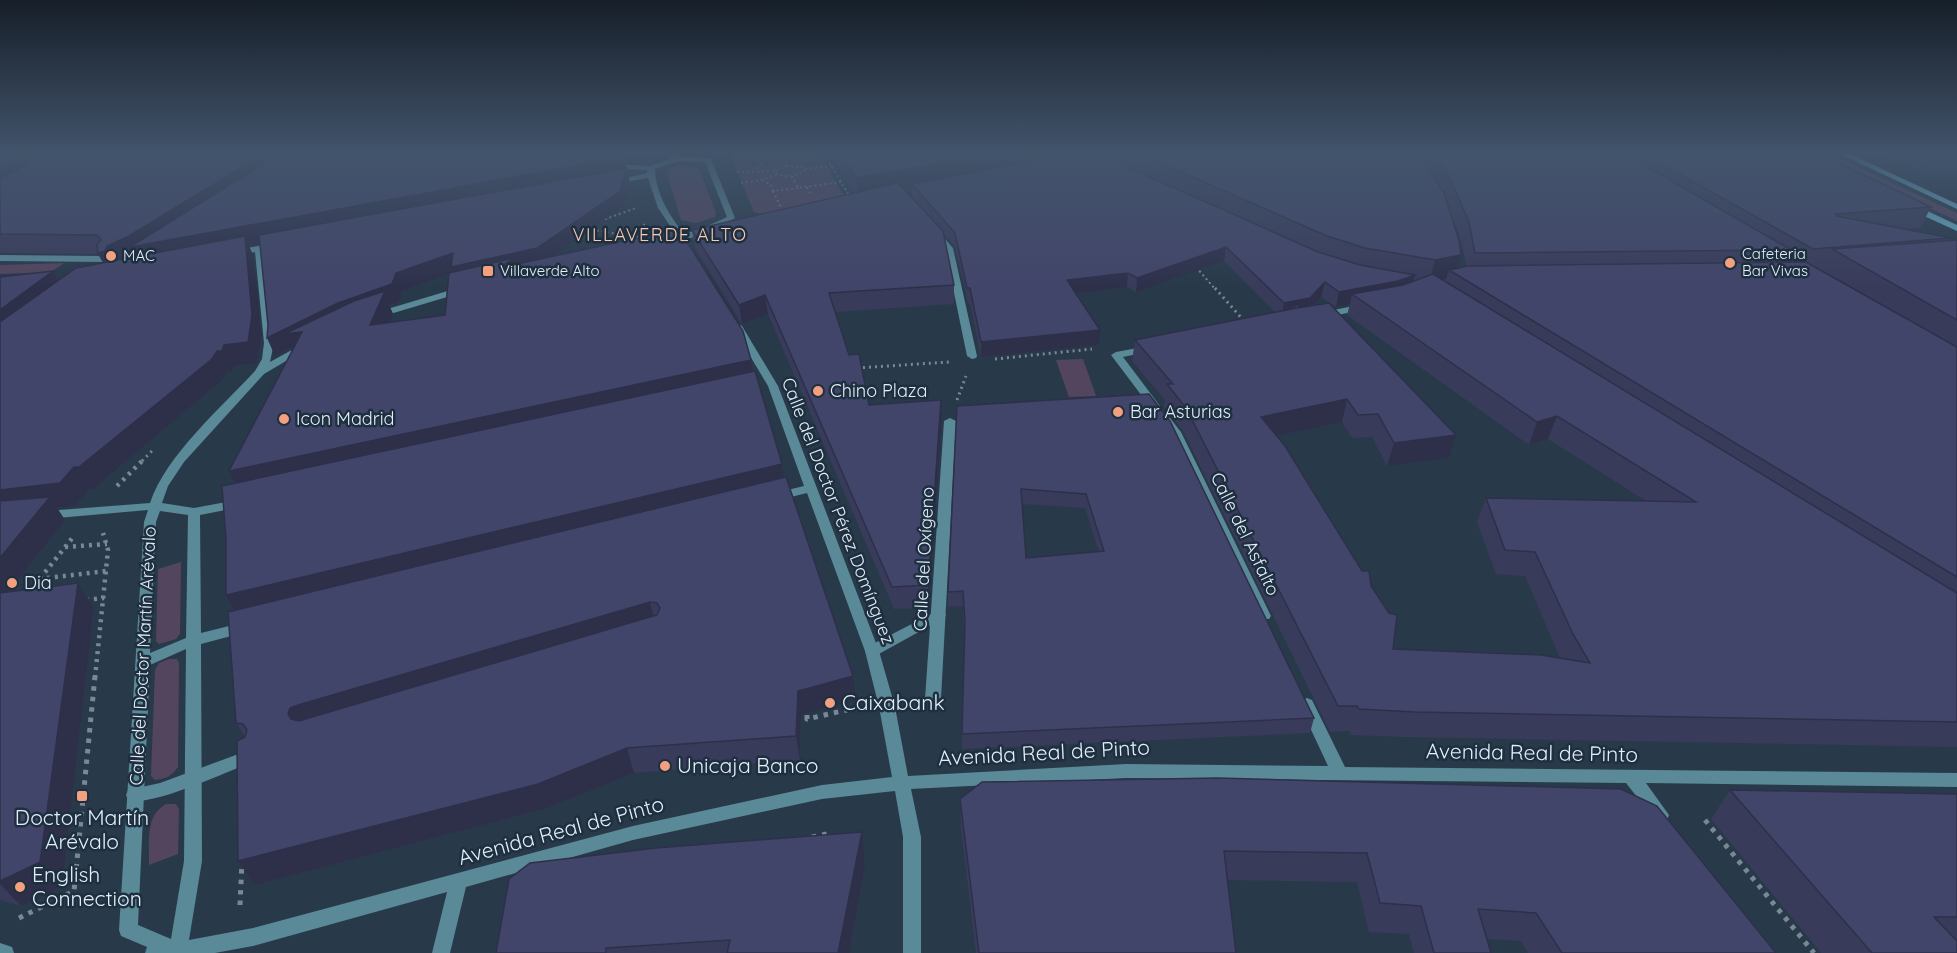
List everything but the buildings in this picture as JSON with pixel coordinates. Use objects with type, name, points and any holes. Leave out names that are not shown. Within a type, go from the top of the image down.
[{"type":"main road","points":[[1939,198],[1957,207]]},
{"type":"main road","points":[[1905,204],[1957,228]]},
{"type":"street","points":[[661,198],[665,211],[693,253]]},
{"type":"street","points":[[723,198],[731,219]]},
{"type":"street","points":[[656,244],[682,238],[731,219],[741,221]]},
{"type":"street","points":[[928,224],[949,248],[971,359]]},
{"type":"street","points":[[225,255],[281,244]]},
{"type":"street","points":[[259,248],[269,344],[267,359],[260,372]]},
{"type":"street","points":[[0,258],[105,259]]},
{"type":"street","points":[[366,319],[396,308],[473,287]]},
{"type":"street","points":[[1307,318],[1375,305]]},
{"type":"street","name":"Calle del Doctor Pérez Domínguez","points":[[730,315],[773,386],[872,651],[912,837],[912,953]]},
{"type":"street","name":"Calle del Doctor Martín Arévalo","points":[[177,951],[128,930],[150,522],[162,486],[179,460],[260,372],[311,344]]},
{"type":"street","name":"Calle del Asfalto","points":[[1162,346],[1116,355],[1175,432],[1269,626]]},
{"type":"street","points":[[756,390],[773,386]]},
{"type":"street","name":"Calle del Oxígeno","points":[[933,699],[950,421]]},
{"type":"street","points":[[759,501],[812,488]]},
{"type":"street","points":[[35,516],[155,507],[194,512],[248,502]]},
{"type":"street","points":[[177,951],[193,861],[194,512]]},
{"type":"street","points":[[872,651],[939,615]]},
{"type":"street","points":[[141,663],[192,641],[256,624]]},
{"type":"street","points":[[1301,690],[1339,772]]},
{"type":"street","points":[[134,795],[160,790],[252,755]]},
{"type":"street","name":"Avenida Real de Pinto","points":[[154,953],[253,937],[633,833],[822,792],[902,783],[1125,771],[1957,780]]},
{"type":"street","points":[[1632,778],[1674,832]]},
{"type":"street","points":[[441,953],[458,882]]},
{"type":"street","points":[[0,952],[5,953]]},
{"type":"path","points":[[630,198],[636,207],[644,221],[644,238],[582,228],[636,207]]},
{"type":"path","points":[[777,198],[784,214],[781,215]]},
{"type":"path","points":[[626,242],[638,237]]},
{"type":"path","points":[[1194,265],[1247,325],[1236,327]]},
{"type":"path","points":[[855,368],[1101,348]]},
{"type":"path","points":[[950,421],[971,359]]},
{"type":"path","points":[[94,511],[157,446]]},
{"type":"path","points":[[27,594],[76,535]]},
{"type":"path","points":[[19,918],[74,891],[108,547],[65,547]]},
{"type":"path","points":[[39,579],[106,571]]},
{"type":"path","points":[[81,601],[104,598]]},
{"type":"path","points":[[807,715],[807,718],[864,706]]},
{"type":"path","points":[[1705,820],[1814,953]]},
{"type":"path","points":[[808,837],[831,833]]},
{"type":"path","points":[[240,905],[243,854]]},
{"type":"shaded area","points":[[675,198],[711,198],[716,213],[715,217],[696,223],[681,220]]},
{"type":"shaded area","points":[[748,198],[846,200],[762,214],[754,212]]},
{"type":"shaded area","points":[[1910,198],[1926,198],[1957,213],[1957,221]]},
{"type":"shaded area","points":[[64,263],[51,272],[0,274],[0,265]]},
{"type":"shaded area","points":[[1083,359],[1096,396],[1069,397],[1056,360]]},
{"type":"shaded area","points":[[181,562],[180,634],[176,639],[159,644],[156,641],[158,569]]},
{"type":"shaded area","points":[[177,659],[179,663],[178,767],[168,777],[155,780],[151,776],[155,670],[159,663]]},
{"type":"shaded area","points":[[166,804],[176,804],[179,809],[178,854],[149,865],[151,823],[159,809]]},
{"type":"place","name":"MAC","points":[[111,256]]},
{"type":"place","name":"Cafeteria Bar Vivas","points":[[1730,263]]},
{"type":"place","name":"Villaverde Alto","points":[[488,271]]},
{"type":"place","name":"Chino Plaza","points":[[818,391]]},
{"type":"place","name":"Bar Asturias","points":[[1118,412]]},
{"type":"place","name":"Icon Madrid","points":[[284,419]]},
{"type":"place","name":"Dia","points":[[12,583]]},
{"type":"place","name":"Caixabank","points":[[830,703]]},
{"type":"place","name":"Unicaja Banco","points":[[665,766]]},
{"type":"place","name":"Doctor Martín Arévalo","points":[[82,796]]},
{"type":"place","name":"English Connection","points":[[20,887]]},
{"type":"district","name":"VILLAVERDE ALTO","points":[[660,235]]}]
